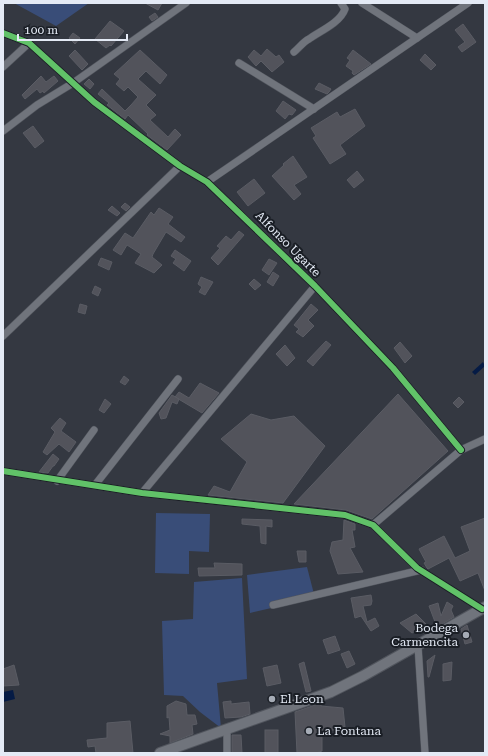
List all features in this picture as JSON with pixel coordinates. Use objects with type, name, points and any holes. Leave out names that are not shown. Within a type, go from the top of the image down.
[{"type":"main road","points":[[160,753],[321,697],[418,646],[484,608]]},
{"type":"street","points":[[3,131],[38,105],[73,83],[186,3]]},
{"type":"street","points":[[294,52],[307,40],[325,29],[344,14],[345,9],[341,3]]},
{"type":"street","points":[[362,3],[417,38]]},
{"type":"street","points":[[207,182],[468,3]]},
{"type":"street","points":[[3,33],[29,43],[3,67]]},
{"type":"street","name":"Alfonso Ugarte","points":[[29,43],[94,102],[180,166],[207,182],[315,286],[393,368],[461,450]]},
{"type":"street","points":[[239,63],[314,109]]},
{"type":"street","points":[[3,336],[180,166]]},
{"type":"street","points":[[142,493],[315,286]]},
{"type":"street","points":[[95,485],[178,379]]},
{"type":"street","points":[[57,480],[94,430]]},
{"type":"street","points":[[373,525],[461,450],[485,438]]},
{"type":"street","points":[[3,471],[142,493],[329,512],[345,515],[373,525],[421,570],[484,608]]},
{"type":"street","points":[[273,605],[421,570]]},
{"type":"street","points":[[418,646],[425,753]]},
{"type":"street","points":[[227,730],[227,753]]},
{"type":"shaded area","points":[[14,3],[89,3],[56,26]]},
{"type":"shaded area","points":[[483,362],[485,366],[475,375],[472,372]]},
{"type":"shaded area","points":[[156,513],[210,514],[209,552],[189,551],[189,574],[155,573]]},
{"type":"shaded area","points":[[307,567],[315,598],[250,613],[247,575]]},
{"type":"shaded area","points":[[242,578],[247,679],[217,683],[221,728],[200,712],[183,696],[164,695],[162,621],[193,619],[194,582]]},
{"type":"shaded area","points":[[13,690],[15,699],[3,702],[3,692]]},
{"type":"building","points":[[145,3],[162,3],[158,10]]},
{"type":"building","points":[[155,13],[158,17],[152,21],[149,17]]},
{"type":"building","points":[[110,21],[124,31],[111,46],[110,45],[106,48],[95,39]]},
{"type":"building","points":[[463,24],[476,42],[462,52],[458,47],[465,42],[455,30]]},
{"type":"building","points":[[73,33],[80,38],[75,44],[69,38]]},
{"type":"building","points":[[267,49],[276,57],[279,55],[284,62],[272,72],[261,61],[256,66],[248,57],[254,50],[261,56]]},
{"type":"building","points":[[75,50],[88,64],[82,70],[69,56]]},
{"type":"building","points":[[140,50],[167,75],[160,84],[146,71],[138,79],[156,95],[146,105],[156,115],[150,120],[168,137],[175,129],[181,135],[167,150],[147,135],[148,134],[128,115],[125,119],[107,105],[109,103],[98,94],[102,89],[125,111],[131,105],[138,97],[128,87],[124,91],[116,84],[120,79],[114,74]]},
{"type":"building","points":[[353,50],[371,64],[354,75],[352,73],[353,71],[346,66],[350,60],[347,58]]},
{"type":"building","points":[[425,54],[436,65],[431,70],[420,60]]},
{"type":"building","points":[[41,76],[46,82],[54,76],[58,81],[44,93],[43,91],[40,93],[37,89],[25,99],[22,95]]},
{"type":"building","points":[[89,79],[94,84],[90,89],[84,84]]},
{"type":"building","points":[[319,83],[331,89],[327,94],[315,89]]},
{"type":"building","points":[[283,101],[296,110],[292,115],[289,114],[285,119],[276,111]]},
{"type":"building","points":[[355,109],[365,126],[340,145],[346,154],[330,164],[313,138],[316,136],[311,128],[337,112],[340,117]]},
{"type":"building","points":[[33,126],[44,141],[35,148],[23,133]]},
{"type":"building","points":[[293,156],[307,177],[294,185],[301,194],[294,200],[272,176]]},
{"type":"building","points":[[357,171],[364,180],[354,188],[347,180]]},
{"type":"building","points":[[254,179],[265,193],[248,206],[237,192]]},
{"type":"building","points":[[125,203],[130,207],[126,211],[121,207]]},
{"type":"building","points":[[112,206],[120,213],[117,216],[108,210]]},
{"type":"building","points":[[159,208],[173,217],[168,224],[185,237],[181,242],[166,232],[152,257],[162,265],[154,273],[135,263],[141,254],[127,245],[121,255],[113,250],[125,233],[133,238],[151,212],[154,215]]},
{"type":"building","points":[[239,231],[244,235],[218,265],[211,258],[220,248],[217,246],[226,236],[231,240]]},
{"type":"building","points":[[175,250],[191,261],[184,271],[173,263],[176,259],[171,256]]},
{"type":"building","points":[[101,258],[112,262],[109,270],[98,265]]},
{"type":"building","points":[[269,259],[277,263],[269,275],[262,270]]},
{"type":"building","points":[[273,272],[279,276],[273,286],[267,282]]},
{"type":"building","points":[[201,277],[213,282],[205,295],[199,292],[202,287],[198,284]]},
{"type":"building","points":[[254,279],[261,285],[255,290],[249,284]]},
{"type":"building","points":[[95,286],[101,289],[98,296],[92,293]]},
{"type":"building","points":[[80,304],[87,306],[85,314],[78,312]]},
{"type":"building","points":[[311,304],[318,310],[308,320],[314,326],[303,337],[296,332],[299,329],[294,325]]},
{"type":"building","points":[[326,341],[331,345],[313,366],[307,361]]},
{"type":"building","points":[[400,342],[412,356],[405,363],[394,348]]},
{"type":"building","points":[[285,345],[295,358],[287,366],[276,354]]},
{"type":"building","points":[[124,376],[129,380],[125,385],[120,382]]},
{"type":"building","points":[[200,383],[219,393],[202,413],[175,397],[179,392],[189,398]]},
{"type":"building","points":[[398,394],[448,451],[372,519],[346,510],[294,504]]},
{"type":"building","points":[[172,395],[179,399],[177,404],[172,402],[166,418],[161,419],[159,413]]},
{"type":"building","points":[[459,397],[464,402],[458,408],[453,403]]},
{"type":"building","points":[[105,399],[111,404],[104,413],[99,410]]},
{"type":"building","points":[[251,414],[271,420],[294,416],[325,446],[283,503],[208,495],[214,486],[230,492],[247,462],[221,439]]},
{"type":"building","points":[[60,418],[66,423],[61,431],[76,442],[69,452],[59,444],[47,455],[43,452],[55,432],[51,428]]},
{"type":"building","points":[[53,454],[59,459],[54,466],[48,473],[39,472]]},
{"type":"building","points":[[485,518],[485,591],[478,573],[460,581],[449,558],[428,569],[427,568],[424,563],[426,562],[419,549],[444,536],[455,558],[470,551],[461,527]]},
{"type":"building","points":[[242,519],[272,520],[272,527],[266,526],[266,544],[261,543],[260,526],[242,524]]},
{"type":"building","points":[[344,520],[355,524],[355,530],[352,530],[355,547],[350,548],[363,572],[338,574],[330,551],[332,542],[343,540]]},
{"type":"building","points":[[297,551],[306,551],[306,562],[299,562]]},
{"type":"building","points":[[214,563],[242,564],[242,575],[199,576],[198,568],[215,568]]},
{"type":"building","points":[[371,595],[371,605],[363,606],[367,622],[375,618],[379,626],[371,631],[361,616],[355,618],[351,598]]},
{"type":"building","points":[[447,602],[453,606],[451,610],[454,617],[437,627],[429,606],[438,603],[441,616]]},
{"type":"building","points":[[416,614],[432,630],[425,633],[421,628],[412,633],[400,623]]},
{"type":"building","name":"Bodega Carmencita","points":[[467,625],[472,642],[465,644],[461,629]]},
{"type":"building","points":[[335,636],[340,650],[328,654],[323,640]]},
{"type":"building","points":[[349,651],[355,664],[347,668],[341,654]]},
{"type":"building","points":[[435,655],[429,677],[428,677],[427,661]]},
{"type":"building","points":[[304,662],[311,691],[306,692],[299,664]]},
{"type":"building","points":[[452,662],[451,680],[443,681],[443,664]]},
{"type":"building","points":[[14,665],[19,685],[3,686],[3,669]]},
{"type":"building","points":[[277,665],[281,683],[267,686],[263,668]]},
{"type":"building","points":[[176,701],[186,704],[187,715],[195,715],[197,724],[192,725],[193,734],[170,743],[170,736],[160,734],[170,730],[169,717],[167,718],[167,706]]},
{"type":"building","points":[[231,701],[231,704],[249,702],[250,714],[241,717],[225,718],[223,702]]},
{"type":"building","name":"La Fontana","points":[[321,703],[321,706],[343,708],[345,727],[336,728],[337,730],[322,730],[322,751],[316,753],[297,753],[295,712]]},
{"type":"building","points":[[130,721],[133,753],[96,753],[95,746],[88,747],[87,740],[107,738],[107,723]]},
{"type":"building","points":[[265,730],[278,730],[278,753],[265,753]]},
{"type":"building","points":[[232,735],[241,735],[242,753],[232,753]]},
{"type":"cycle path","points":[[3,33],[29,43],[94,102],[180,166],[207,182],[315,286],[393,368],[461,450]]},
{"type":"cycle path","points":[[3,471],[142,493],[345,515],[373,525],[417,568],[482,609]]},
{"type":"place","name":"Bodega Carmencita","points":[[466,635]]},
{"type":"place","name":"El Leon","points":[[272,699]]},
{"type":"place","name":"La Fontana","points":[[309,731]]}]
